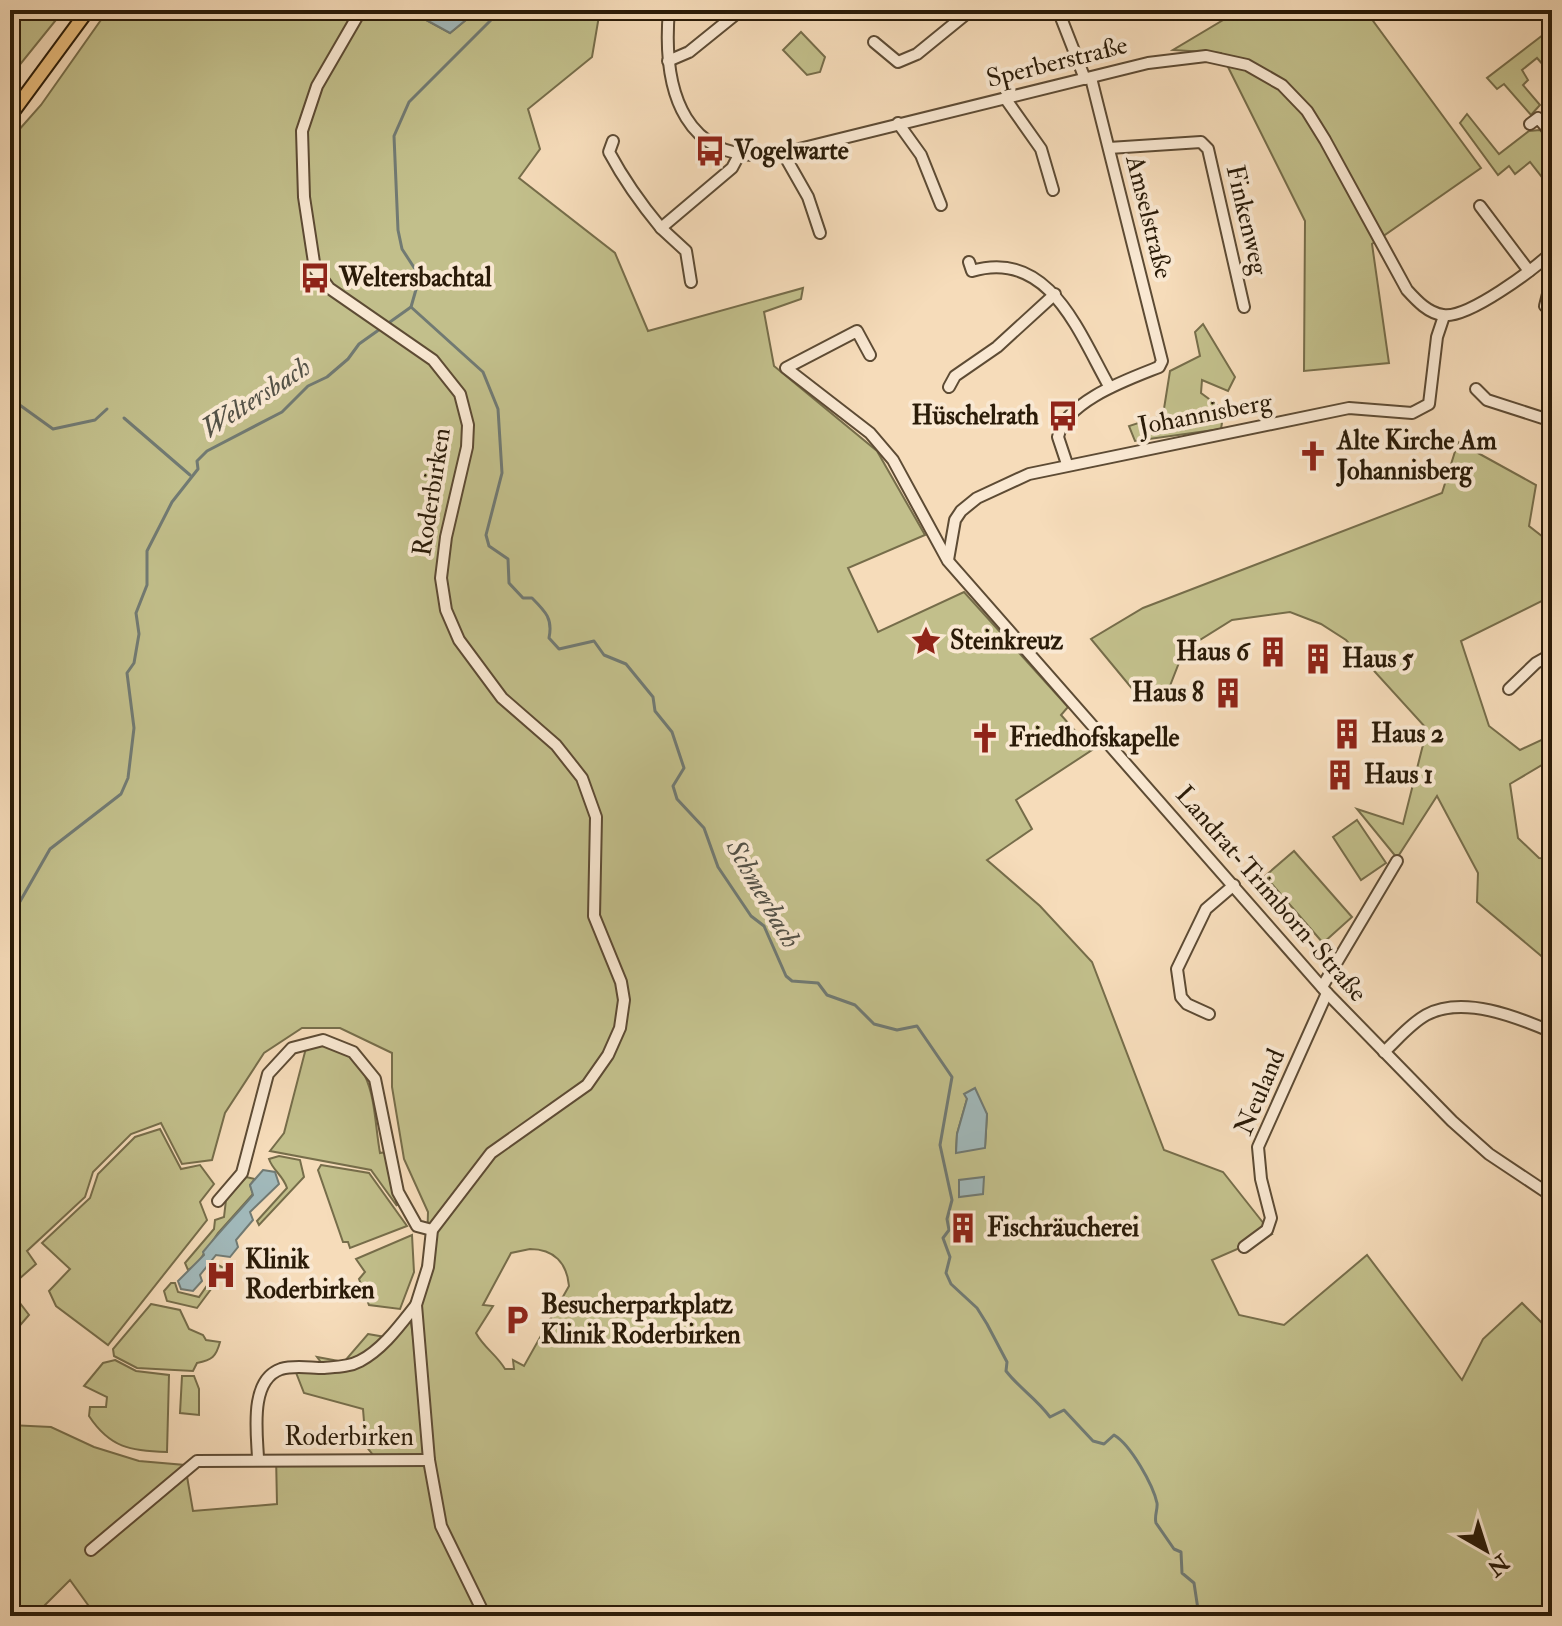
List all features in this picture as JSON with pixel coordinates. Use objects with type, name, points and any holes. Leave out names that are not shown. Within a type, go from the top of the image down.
[{"type":"main road","points":[[10,116],[88,10]]},
{"type":"street","name":"Roderbirken","points":[[91,1550],[197,1461],[258,1458],[429,1460],[416,1305],[428,1267],[432,1230],[491,1153],[587,1085],[608,1055],[620,1028],[624,1000],[621,982],[594,916],[596,817],[582,778],[556,745],[502,698],[459,640],[446,610],[441,578],[444,551],[467,447],[468,425],[462,402],[448,375],[433,360],[329,288],[315,269],[304,197],[302,131],[317,86],[361,10]]},
{"type":"street","points":[[669,10],[668,61],[689,52],[741,10]]},
{"type":"street","points":[[874,42],[898,62],[917,54],[971,10]]},
{"type":"street","name":"Amselstraße","points":[[1058,10],[1088,78],[1109,148],[1162,361],[1159,367],[1109,386]]},
{"type":"street","name":"Sperberstraße","points":[[668,61],[675,100],[703,138],[739,155],[783,153],[1165,60],[1206,56],[1247,65],[1282,85],[1307,111],[1407,290],[1421,305],[1444,316]]},
{"type":"street","points":[[1005,98],[1041,149],[1053,190]]},
{"type":"street","points":[[1530,124],[1538,118],[1552,134]]},
{"type":"street","points":[[898,123],[921,155],[941,205]]},
{"type":"street","points":[[613,141],[609,152],[639,203],[686,251],[691,282]]},
{"type":"street","name":"Finkenweg","points":[[1109,148],[1201,142],[1208,149],[1244,307]]},
{"type":"street","points":[[783,153],[808,197],[820,233]]},
{"type":"street","points":[[661,228],[732,168],[739,155]]},
{"type":"street","points":[[1480,206],[1529,271]]},
{"type":"street","points":[[1444,316],[1467,309],[1529,271],[1552,252]]},
{"type":"street","points":[[969,262],[972,271],[998,266],[1029,273],[1055,294],[1109,386],[1060,428],[1058,437],[1067,464]]},
{"type":"street","points":[[1552,278],[1545,306],[1552,309]]},
{"type":"street","points":[[949,387],[955,376],[997,347],[1055,294]]},
{"type":"street","name":"Johannisberg","points":[[948,561],[955,520],[961,511],[1008,482],[1067,464],[1349,408],[1412,413],[1422,410],[1429,404],[1437,337],[1444,316]]},
{"type":"street","name":"Landrat-Trimborn-Straße","points":[[870,355],[857,331],[786,368],[870,433],[893,460],[948,561],[1324,990],[1461,1129],[1552,1196]]},
{"type":"street","points":[[1476,389],[1487,400],[1552,421]]},
{"type":"street","points":[[1509,689],[1536,663],[1552,654]]},
{"type":"street","name":"Neuland","points":[[1244,1247],[1267,1230],[1271,1218],[1261,1179],[1258,1147],[1324,990],[1397,861]]},
{"type":"street","points":[[1209,1014],[1187,1004],[1181,997],[1177,969],[1206,909],[1234,885]]},
{"type":"street","points":[[1384,1052],[1427,1014],[1445,1009],[1465,1007],[1523,1020],[1552,1032]]},
{"type":"street","points":[[218,1201],[242,1173],[268,1074],[292,1048],[323,1040],[353,1052],[371,1072],[398,1192],[417,1226],[432,1230]]},
{"type":"street","name":"Roderbirken","points":[[258,1458],[259,1400],[265,1380],[284,1369],[342,1367],[359,1362],[381,1346],[416,1305]]},
{"type":"street","points":[[429,1460],[441,1526],[485,1616]]},
{"type":"shaded area","points":[[10,10],[64,10],[10,77]]},
{"type":"shaded area","points":[[108,10],[408,10],[450,33],[478,10],[600,10],[592,57],[528,109],[540,149],[519,178],[615,253],[648,331],[803,288],[801,299],[764,312],[774,366],[877,451],[925,535],[848,568],[878,632],[964,592],[1068,707],[1061,715],[1092,750],[1016,800],[1032,829],[987,860],[1040,906],[1092,962],[1164,1150],[1223,1172],[1272,1234],[1212,1260],[1239,1315],[1284,1325],[1367,1255],[1462,1380],[1483,1339],[1522,1303],[1552,1333],[1552,1488],[1547,1491],[1552,1499],[1552,1616],[96,1616],[70,1580],[34,1616],[10,1616],[10,1425],[51,1427],[94,1447],[139,1461],[185,1465],[193,1511],[277,1504],[276,1455],[373,1455],[366,1446],[363,1409],[304,1393],[295,1370],[348,1369],[406,1323],[411,1323],[416,1356],[415,1296],[427,1247],[428,1212],[404,1159],[392,1087],[392,1053],[340,1028],[302,1028],[264,1053],[225,1113],[212,1160],[182,1164],[161,1123],[131,1134],[93,1172],[85,1197],[27,1251],[36,1264],[10,1287],[10,140],[41,105]],"holes":[[[967,1099],[987,1114],[985,1147],[956,1152],[957,1134]],[[530,1249],[546,1252],[558,1259],[569,1286],[524,1366],[513,1360],[514,1369],[505,1369],[476,1333],[493,1306],[483,1305],[511,1253]]]},
{"type":"shaded area","points":[[1240,10],[1365,10],[1481,168],[1372,244],[1389,363],[1304,371],[1305,221],[1221,53],[1173,50]]},
{"type":"shaded area","points":[[1552,28],[1552,75],[1537,58],[1522,70],[1528,80],[1523,85],[1540,105],[1531,115],[1504,84],[1497,89],[1487,78]]},
{"type":"shaded area","points":[[801,32],[825,57],[820,72],[807,75],[783,50]]},
{"type":"shaded area","points":[[1467,114],[1499,154],[1529,131],[1540,130],[1552,145],[1552,190],[1530,162],[1515,174],[1509,166],[1498,175],[1460,123]]},
{"type":"shaded area","points":[[1203,324],[1235,377],[1228,391],[1202,380],[1201,393],[1224,410],[1221,429],[1135,441],[1129,426],[1163,415],[1170,371],[1200,356],[1195,332]]},
{"type":"shaded area","points":[[1458,442],[1536,485],[1529,526],[1552,544],[1552,596],[1461,641],[1489,726],[1520,750],[1552,735],[1552,759],[1510,784],[1518,838],[1539,858],[1552,859],[1552,965],[1477,902],[1478,873],[1437,796],[1397,858],[1357,809],[1403,824],[1427,729],[1346,640],[1321,624],[1290,612],[1232,620],[1184,650],[1166,696],[1144,703],[1091,639],[1143,608],[1442,493]]},
{"type":"shaded area","points":[[1357,820],[1386,863],[1361,880],[1333,837]]},
{"type":"shaded area","points":[[1294,851],[1352,917],[1323,943],[1265,876]]},
{"type":"shaded area","points":[[323,1045],[341,1051],[354,1060],[363,1072],[373,1102],[380,1153],[386,1152],[397,1206],[371,1170],[270,1151],[284,1133],[306,1048]]},
{"type":"shaded area","points":[[160,1129],[181,1169],[200,1165],[214,1184],[200,1202],[207,1220],[108,1345],[56,1306],[49,1291],[70,1269],[42,1243],[90,1198],[98,1174],[135,1137]]},
{"type":"shaded area","points":[[279,1156],[300,1160],[304,1177],[259,1225],[257,1221],[287,1188],[269,1159]]},
{"type":"shaded area","points":[[321,1165],[369,1173],[407,1226],[350,1248],[348,1242],[343,1242],[318,1170]]},
{"type":"shaded area","points":[[246,1177],[255,1179],[250,1185],[253,1194],[218,1233],[197,1264],[188,1270],[185,1263],[214,1229],[215,1220],[224,1217],[226,1200]]},
{"type":"shaded area","points":[[412,1235],[414,1272],[400,1309],[369,1305],[359,1279],[365,1272],[356,1259]]},
{"type":"shaded area","points":[[216,1264],[226,1269],[197,1308],[167,1301],[164,1291],[171,1283],[175,1283],[178,1292],[199,1297],[215,1274],[213,1269]]},
{"type":"shaded area","points":[[10,1290],[29,1315],[10,1337]]},
{"type":"shaded area","points":[[151,1304],[180,1310],[189,1329],[203,1335],[206,1340],[220,1342],[215,1354],[197,1363],[193,1371],[137,1368],[114,1356],[113,1349]]},
{"type":"shaded area","points":[[368,1334],[385,1337],[371,1349],[345,1361]]},
{"type":"shaded area","points":[[317,1357],[342,1362],[323,1365]]},
{"type":"shaded area","points":[[115,1360],[136,1371],[169,1375],[167,1452],[122,1446],[105,1435],[89,1416],[90,1407],[106,1407],[107,1397],[84,1386],[103,1363]]},
{"type":"shaded area","points":[[182,1376],[194,1376],[199,1389],[199,1415],[180,1413]]},
{"type":"water","points":[[408,10],[478,10],[450,33]]},
{"type":"water","points":[[975,1088],[987,1114],[985,1148],[956,1153],[957,1134],[967,1099],[964,1094]]},
{"type":"water","points":[[263,1170],[275,1172],[279,1184],[250,1212],[253,1220],[236,1240],[238,1247],[230,1257],[216,1255],[200,1275],[202,1281],[193,1291],[181,1289],[178,1281],[204,1255],[203,1252],[253,1195],[250,1185]]},
{"type":"water","points":[[984,1177],[983,1194],[959,1197],[959,1180]]},
{"type":"waterway","name":"Weltersbach","points":[[10,925],[17,922],[18,905],[50,849],[121,794],[128,778],[134,728],[127,673],[134,663],[139,634],[136,613],[147,585],[147,551],[172,502],[198,469],[197,461],[207,451],[282,412],[308,386],[327,377],[348,359],[359,344],[411,307],[417,286],[415,269],[402,249],[398,230],[394,136],[409,102],[501,10]]},
{"type":"waterway","name":"Schmerbach","points":[[411,307],[483,372],[498,409],[502,473],[486,535],[489,546],[508,559],[509,583],[523,598],[532,598],[545,612],[550,626],[549,638],[559,649],[594,641],[604,655],[626,664],[653,697],[655,711],[672,732],[684,768],[673,786],[677,799],[704,828],[718,867],[751,916],[764,926],[786,976],[792,981],[818,983],[827,995],[855,1005],[874,1024],[897,1030],[917,1026],[952,1077],[940,1145],[952,1200],[947,1219],[949,1230],[943,1238],[950,1257],[946,1273],[951,1284],[977,1308],[1007,1362],[1006,1371],[1050,1417],[1064,1410],[1093,1441],[1104,1444],[1114,1435],[1134,1456],[1155,1495],[1156,1523],[1174,1549],[1181,1552],[1182,1573],[1194,1583],[1199,1616]]},
{"type":"waterway","points":[[10,398],[53,429],[95,420],[107,409]]},
{"type":"waterway","points":[[124,418],[190,475]]},
{"type":"place","name":"Vogelwarte","points":[[710,151]]},
{"type":"place","name":"Weltersbachtal","points":[[315,278]]},
{"type":"place","name":"Hüschelrath","points":[[1063,416]]},
{"type":"place","name":"Alte Kirche Am Johannisberg","points":[[1313,456]]},
{"type":"place","name":"Steinkreuz","points":[[926,641]]},
{"type":"place","name":"Haus 6","points":[[1273,652]]},
{"type":"place","name":"Haus 5","points":[[1318,659]]},
{"type":"place","name":"Haus 8","points":[[1228,693]]},
{"type":"place","name":"Haus 2","points":[[1347,734]]},
{"type":"place","name":"Friedhofskapelle","points":[[985,738]]},
{"type":"place","name":"Haus 1","points":[[1340,775]]},
{"type":"place","name":"Fischräucherei","points":[[963,1228]]},
{"type":"place","name":"Klinik Roderbirken","points":[[221,1275]]},
{"type":"place","name":"Besucherparkplatz Klinik Roderbirken","points":[[517,1320]]}]
